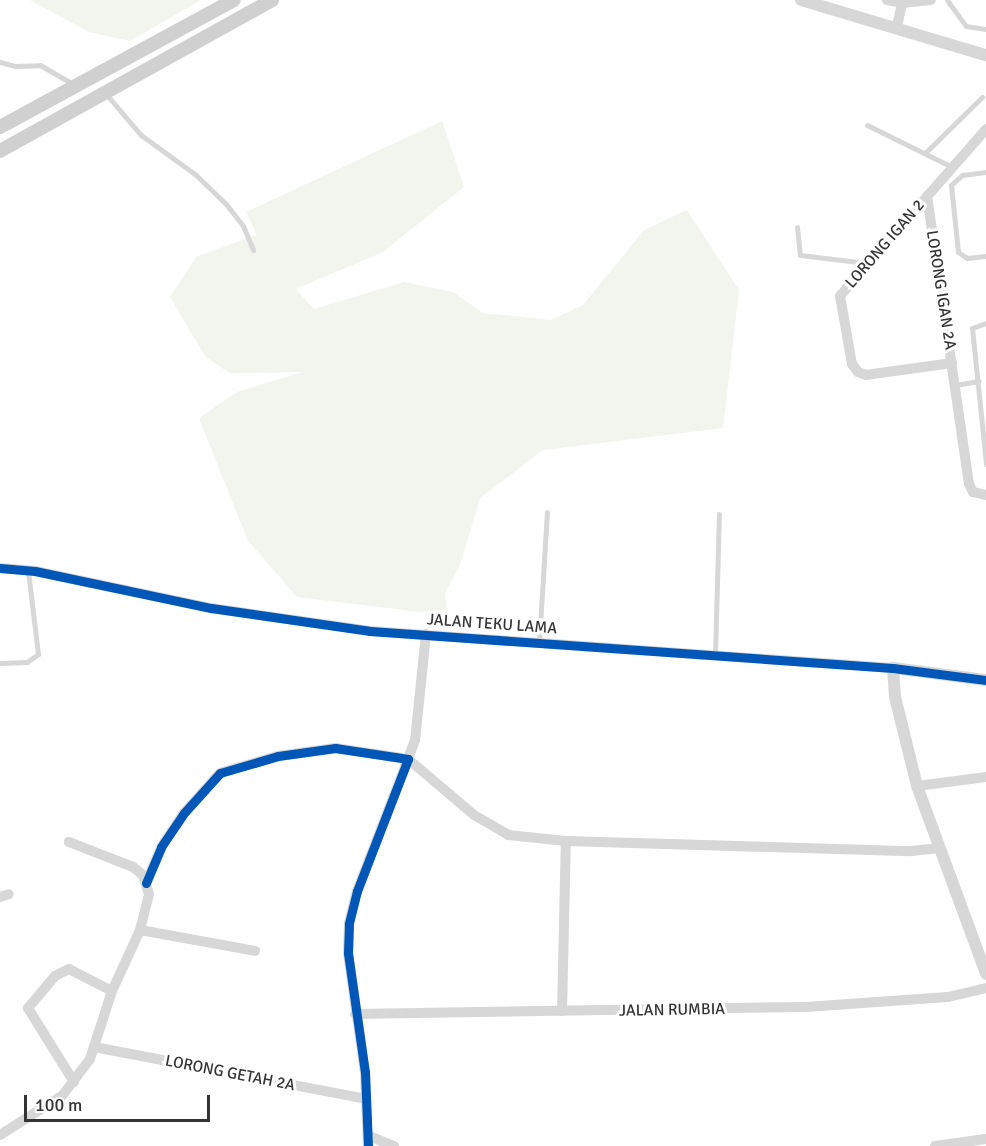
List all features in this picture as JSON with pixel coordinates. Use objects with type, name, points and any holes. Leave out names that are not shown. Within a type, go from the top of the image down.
[{"type":"main road","points":[[0,127],[234,0]]},
{"type":"main road","points":[[0,151],[272,0]]},
{"type":"street","points":[[801,0],[986,55]]},
{"type":"street","points":[[887,0],[902,2],[931,0]]},
{"type":"street","points":[[897,27],[902,2]]},
{"type":"street","name":"LORONG IGAN 2","points":[[952,363],[866,375],[858,372],[852,364],[840,309],[840,297],[867,263],[986,129]]},
{"type":"street","name":"LORONG IGAN 2A","points":[[927,196],[970,488],[973,492],[986,495]]},
{"type":"street","name":"JALAN TEKU LAMA","points":[[0,568],[28,571],[211,608],[370,631],[893,668],[986,680]]},
{"type":"street","points":[[394,1146],[368,1141],[366,1099],[348,953],[349,924],[357,891],[415,740],[426,634]]},
{"type":"street","points":[[893,668],[895,697],[917,786],[986,974]]},
{"type":"street","points":[[0,1135],[62,1096],[74,1082],[94,1047],[112,991],[140,930],[148,894],[146,883],[161,847],[178,821],[220,773],[278,756],[335,748],[408,759],[500,831],[566,841],[911,851],[938,848]]},
{"type":"street","points":[[917,786],[986,777]]},
{"type":"street","points":[[562,1011],[566,841]]},
{"type":"street","points":[[69,842],[124,861],[146,883]]},
{"type":"street","points":[[140,930],[255,951]]},
{"type":"street","points":[[74,1082],[28,1008],[55,976],[69,969],[112,991]]},
{"type":"street","name":"JALAN RUMBIA","points":[[356,1014],[806,1007],[948,997],[986,988]]},
{"type":"street","name":"LORONG GETAH 2A","points":[[94,1047],[366,1099]]},
{"type":"street","points":[[935,1146],[986,1139]]},
{"type":"lane","points":[[947,0],[966,26],[986,29]]},
{"type":"lane","points":[[0,62],[15,66],[40,65],[75,86]]},
{"type":"lane","points":[[106,93],[141,135],[196,175],[226,204],[243,226],[253,250]]},
{"type":"lane","points":[[925,153],[982,97]]},
{"type":"lane","points":[[867,125],[952,167]]},
{"type":"lane","points":[[986,172],[962,175],[951,185],[958,252],[967,258],[986,256]]},
{"type":"lane","points":[[797,227],[800,255],[867,263]]},
{"type":"lane","points":[[986,323],[972,328],[986,464]]},
{"type":"lane","points":[[956,385],[979,381]]},
{"type":"lane","points":[[539,642],[547,512]]},
{"type":"lane","points":[[715,655],[719,514]]},
{"type":"lane","points":[[0,663],[27,662],[38,654],[28,571]]},
{"type":"shaded area","points":[[30,0],[201,0],[130,41],[89,32]]},
{"type":"shaded area","points":[[442,121],[464,187],[383,252],[296,289],[314,309],[404,282],[453,292],[483,313],[551,320],[583,305],[644,230],[687,210],[739,290],[723,428],[543,450],[480,498],[460,565],[445,593],[447,610],[420,612],[297,597],[248,541],[199,418],[237,392],[302,372],[229,373],[205,356],[170,297],[196,257],[257,235],[246,212]]},
{"type":"cycle path","points":[[0,568],[35,571],[211,608],[370,631],[893,668],[986,680]]},
{"type":"cycle path","points":[[146,883],[161,847],[184,813],[220,773],[278,756],[335,748],[408,759],[357,891],[349,924],[348,953],[365,1072],[368,1146]]}]
